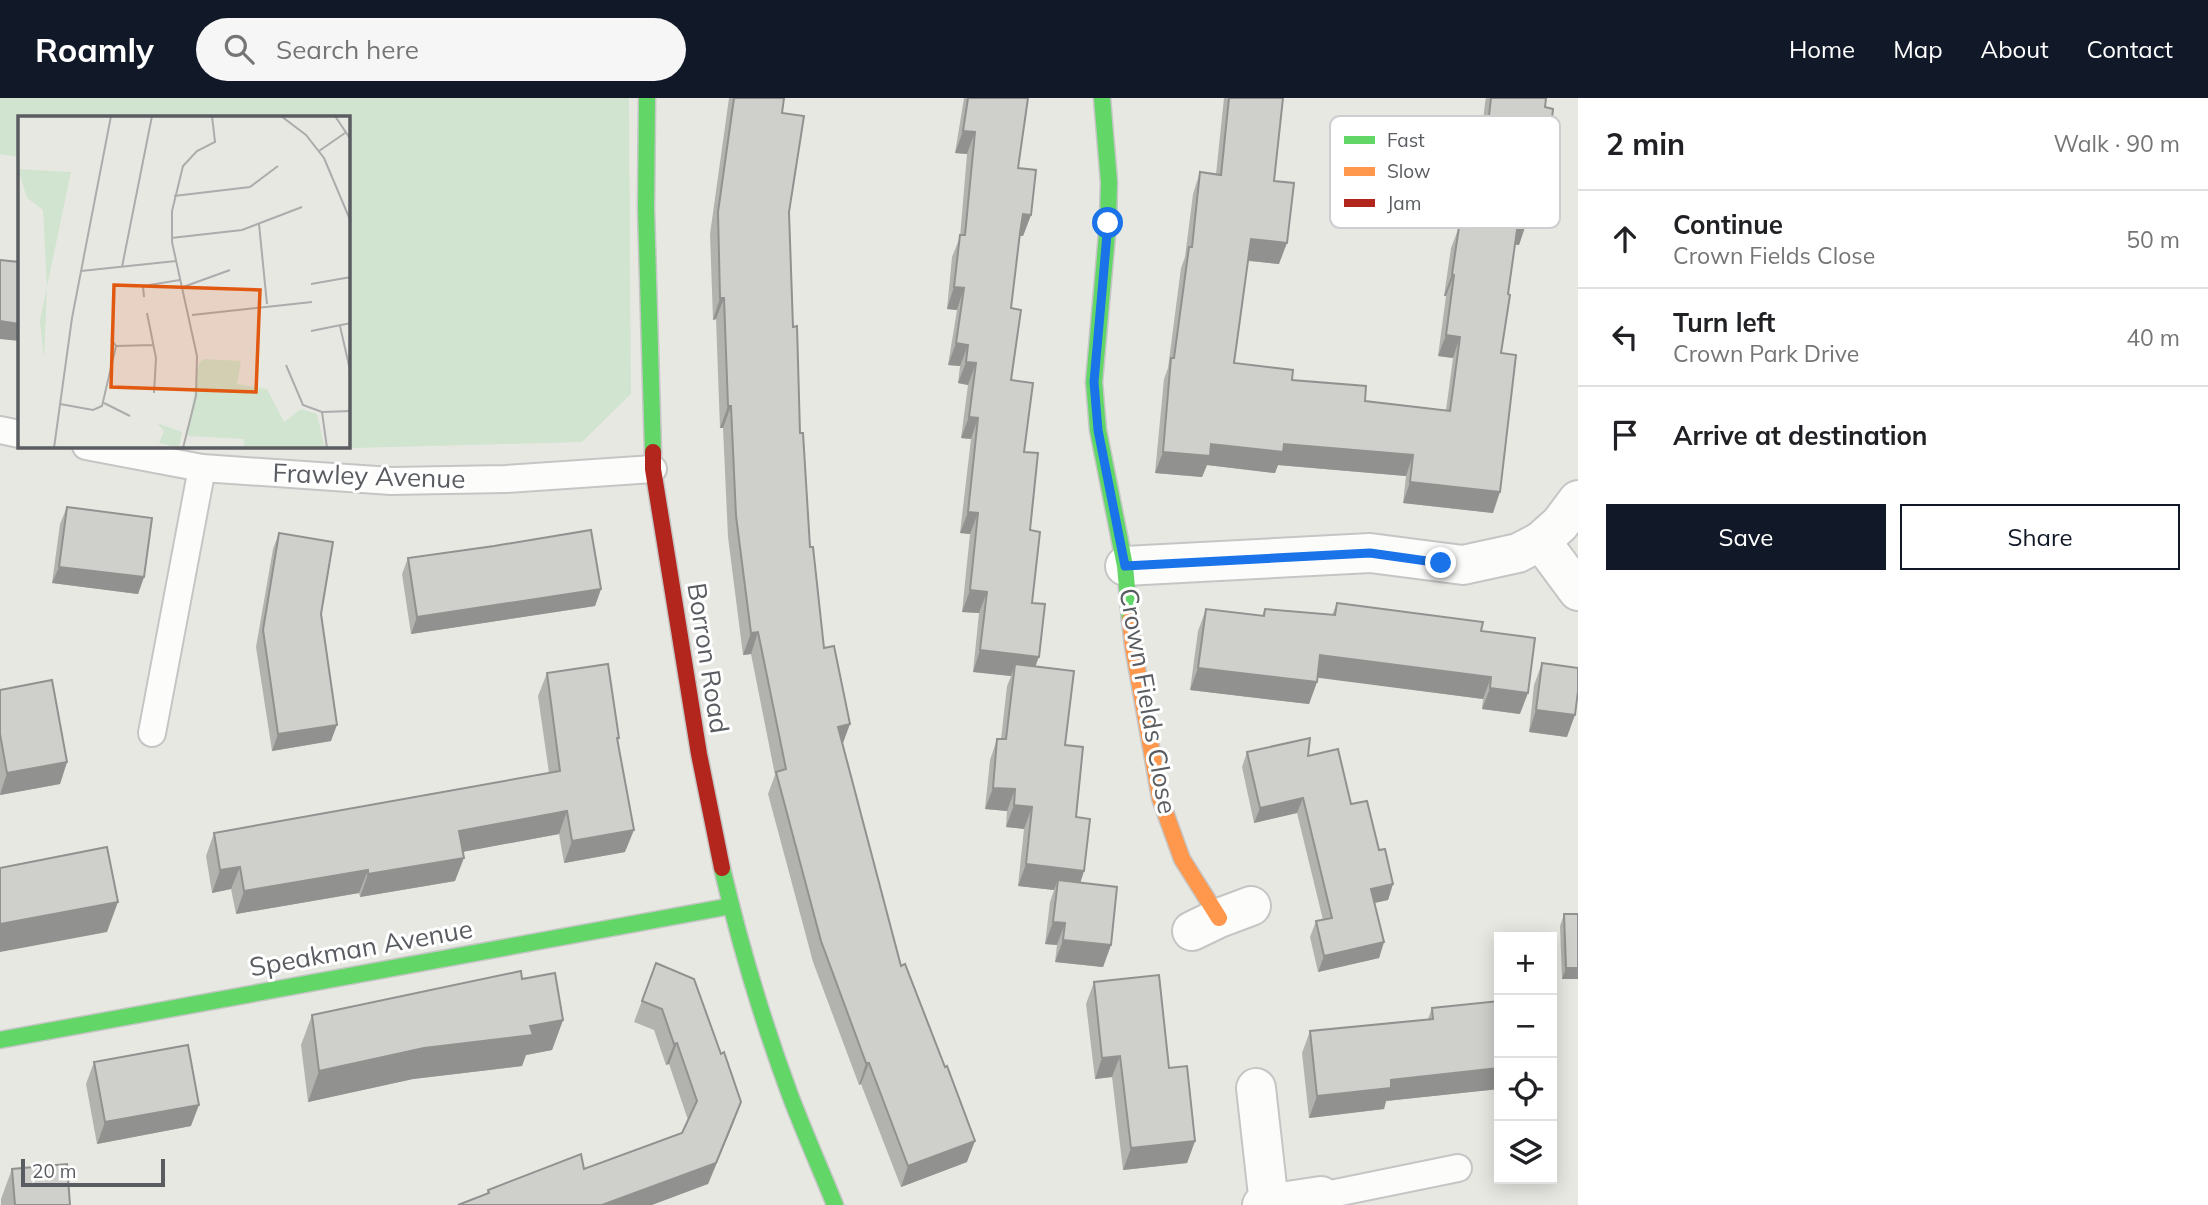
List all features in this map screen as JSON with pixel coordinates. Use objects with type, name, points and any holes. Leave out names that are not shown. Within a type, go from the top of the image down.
[{"type":"street","name":"Borron Road","points":[[647,98],[646,209],[653,468],[701,767],[731,906],[790,1094],[835,1205]]},
{"type":"street","name":"Crown Fields Close","points":[[1102,98],[1109,182],[1094,382],[1098,430],[1125,566],[1133,646],[1160,798],[1182,859],[1221,918]]},
{"type":"street","points":[[1125,566],[1370,553],[1463,565],[1518,553],[1541,541],[1560,524],[1578,500]]},
{"type":"street","points":[[1541,541],[1578,591]]},
{"type":"street","name":"Speakman Avenue","points":[[0,1040],[731,906]]},
{"type":"street","points":[[1256,1088],[1266,1205],[1321,1196]]},
{"type":"lane","points":[[0,430],[18,434]]},
{"type":"lane","name":"Frawley Avenue","points":[[97,448],[202,468],[391,481],[506,479],[653,468]]},
{"type":"lane","points":[[152,733],[202,468]]},
{"type":"lane","points":[[1321,1196],[1458,1168]]},
{"type":"green space","points":[[0,98],[629,98],[631,394],[582,442],[350,447],[350,116],[18,116],[18,157],[0,154]]},
{"type":"building","points":[[734,98],[784,98],[782,113],[804,116],[789,212],[793,327],[797,326],[800,433],[803,433],[810,547],[813,547],[824,648],[834,646],[850,724],[838,727],[901,966],[905,964],[975,1141],[908,1166],[821,941],[776,772],[786,769],[758,632],[751,633],[736,516],[724,298],[720,298],[718,212]]},
{"type":"building","points":[[968,98],[1028,98],[1018,168],[1036,170],[1031,215],[1023,214],[1011,308],[1021,310],[1011,380],[1033,383],[1024,452],[1038,453],[1030,530],[1040,532],[1032,603],[1045,604],[1039,657],[980,650],[987,592],[970,590],[978,513],[968,512],[978,418],[969,417],[976,363],[966,362],[968,345],[956,343],[964,288],[954,287],[960,235],[965,235],[975,132],[963,131]]},
{"type":"building","points":[[1229,98],[1283,98],[1274,181],[1294,183],[1287,243],[1251,239],[1234,363],[1293,370],[1292,380],[1366,386],[1365,401],[1450,411],[1460,337],[1446,335],[1459,228],[1517,228],[1501,353],[1516,355],[1500,492],[1410,482],[1413,455],[1284,444],[1283,452],[1211,444],[1210,456],[1163,452],[1171,358],[1174,358],[1189,247],[1192,247],[1200,172],[1221,175]]},
{"type":"building","points":[[1491,98],[1546,98],[1545,107],[1553,109],[1552,116],[1489,116]]},
{"type":"building","points":[[0,260],[18,262],[18,324],[0,321]]},
{"type":"building","points":[[67,507],[152,518],[144,577],[59,567]]},
{"type":"building","points":[[591,530],[601,589],[417,617],[408,558]]},
{"type":"building","points":[[279,533],[333,542],[321,614],[337,725],[278,734],[263,630]]},
{"type":"building","points":[[1337,603],[1483,622],[1481,631],[1535,638],[1528,693],[1490,688],[1491,677],[1320,655],[1317,682],[1198,668],[1206,609],[1264,616],[1265,609],[1335,615]]},
{"type":"building","points":[[1542,663],[1578,668],[1575,715],[1536,710]]},
{"type":"building","points":[[608,664],[617,738],[634,830],[572,841],[567,811],[459,831],[464,858],[368,874],[368,870],[244,891],[240,867],[220,870],[214,833],[560,771],[547,673]]},
{"type":"building","points":[[1015,664],[1074,671],[1065,745],[1083,747],[1076,817],[1090,819],[1084,871],[1026,864],[1032,807],[1014,805],[1015,789],[993,788],[997,739],[1006,739]]},
{"type":"building","points":[[52,680],[67,762],[7,773],[0,734],[0,690]]},
{"type":"building","points":[[1310,738],[1308,756],[1338,749],[1351,804],[1367,801],[1379,850],[1385,849],[1393,884],[1371,889],[1384,942],[1324,956],[1316,921],[1332,918],[1303,798],[1260,808],[1247,752]]},
{"type":"building","points":[[107,847],[118,902],[0,924],[0,868]]},
{"type":"building","points":[[1058,880],[1117,887],[1111,945],[1063,940],[1065,923],[1053,922]]},
{"type":"building","points":[[1564,914],[1578,914],[1578,968],[1566,968]]},
{"type":"building","points":[[656,963],[694,979],[741,1102],[716,1163],[602,1205],[458,1205],[489,1193],[488,1190],[581,1154],[584,1169],[682,1133],[697,1101],[662,1009],[642,1001]]},
{"type":"building","points":[[521,971],[522,979],[555,973],[563,1020],[530,1026],[533,1035],[424,1048],[319,1071],[312,1015]]},
{"type":"building","points":[[1159,975],[1169,1068],[1187,1066],[1195,1141],[1131,1148],[1120,1056],[1102,1058],[1094,982]]},
{"type":"building","points":[[1494,1002],[1494,1069],[1391,1080],[1391,1088],[1317,1096],[1310,1031],[1433,1019],[1432,1008]]},
{"type":"building","points":[[188,1045],[199,1105],[105,1122],[94,1062]]},
{"type":"building","points":[[67,1164],[70,1205],[15,1205],[12,1169]]},
{"type":"traffic: fast","points":[[647,98],[646,209],[653,452]]},
{"type":"traffic: fast","points":[[1102,98],[1109,182],[1108,223],[1094,382],[1098,430],[1125,566],[1130,620]]},
{"type":"traffic: fast","points":[[722,868],[744,954],[771,1040],[795,1109],[835,1205]]},
{"type":"traffic: fast","points":[[0,1040],[731,906]]},
{"type":"traffic: slow","points":[[1130,620],[1160,798],[1182,859],[1219,918]]},
{"type":"traffic: jam","points":[[653,452],[653,469],[699,754],[722,868]]},
{"type":"route","points":[[1108,223],[1094,382],[1098,430],[1125,566],[1370,553],[1441,563]]}]
